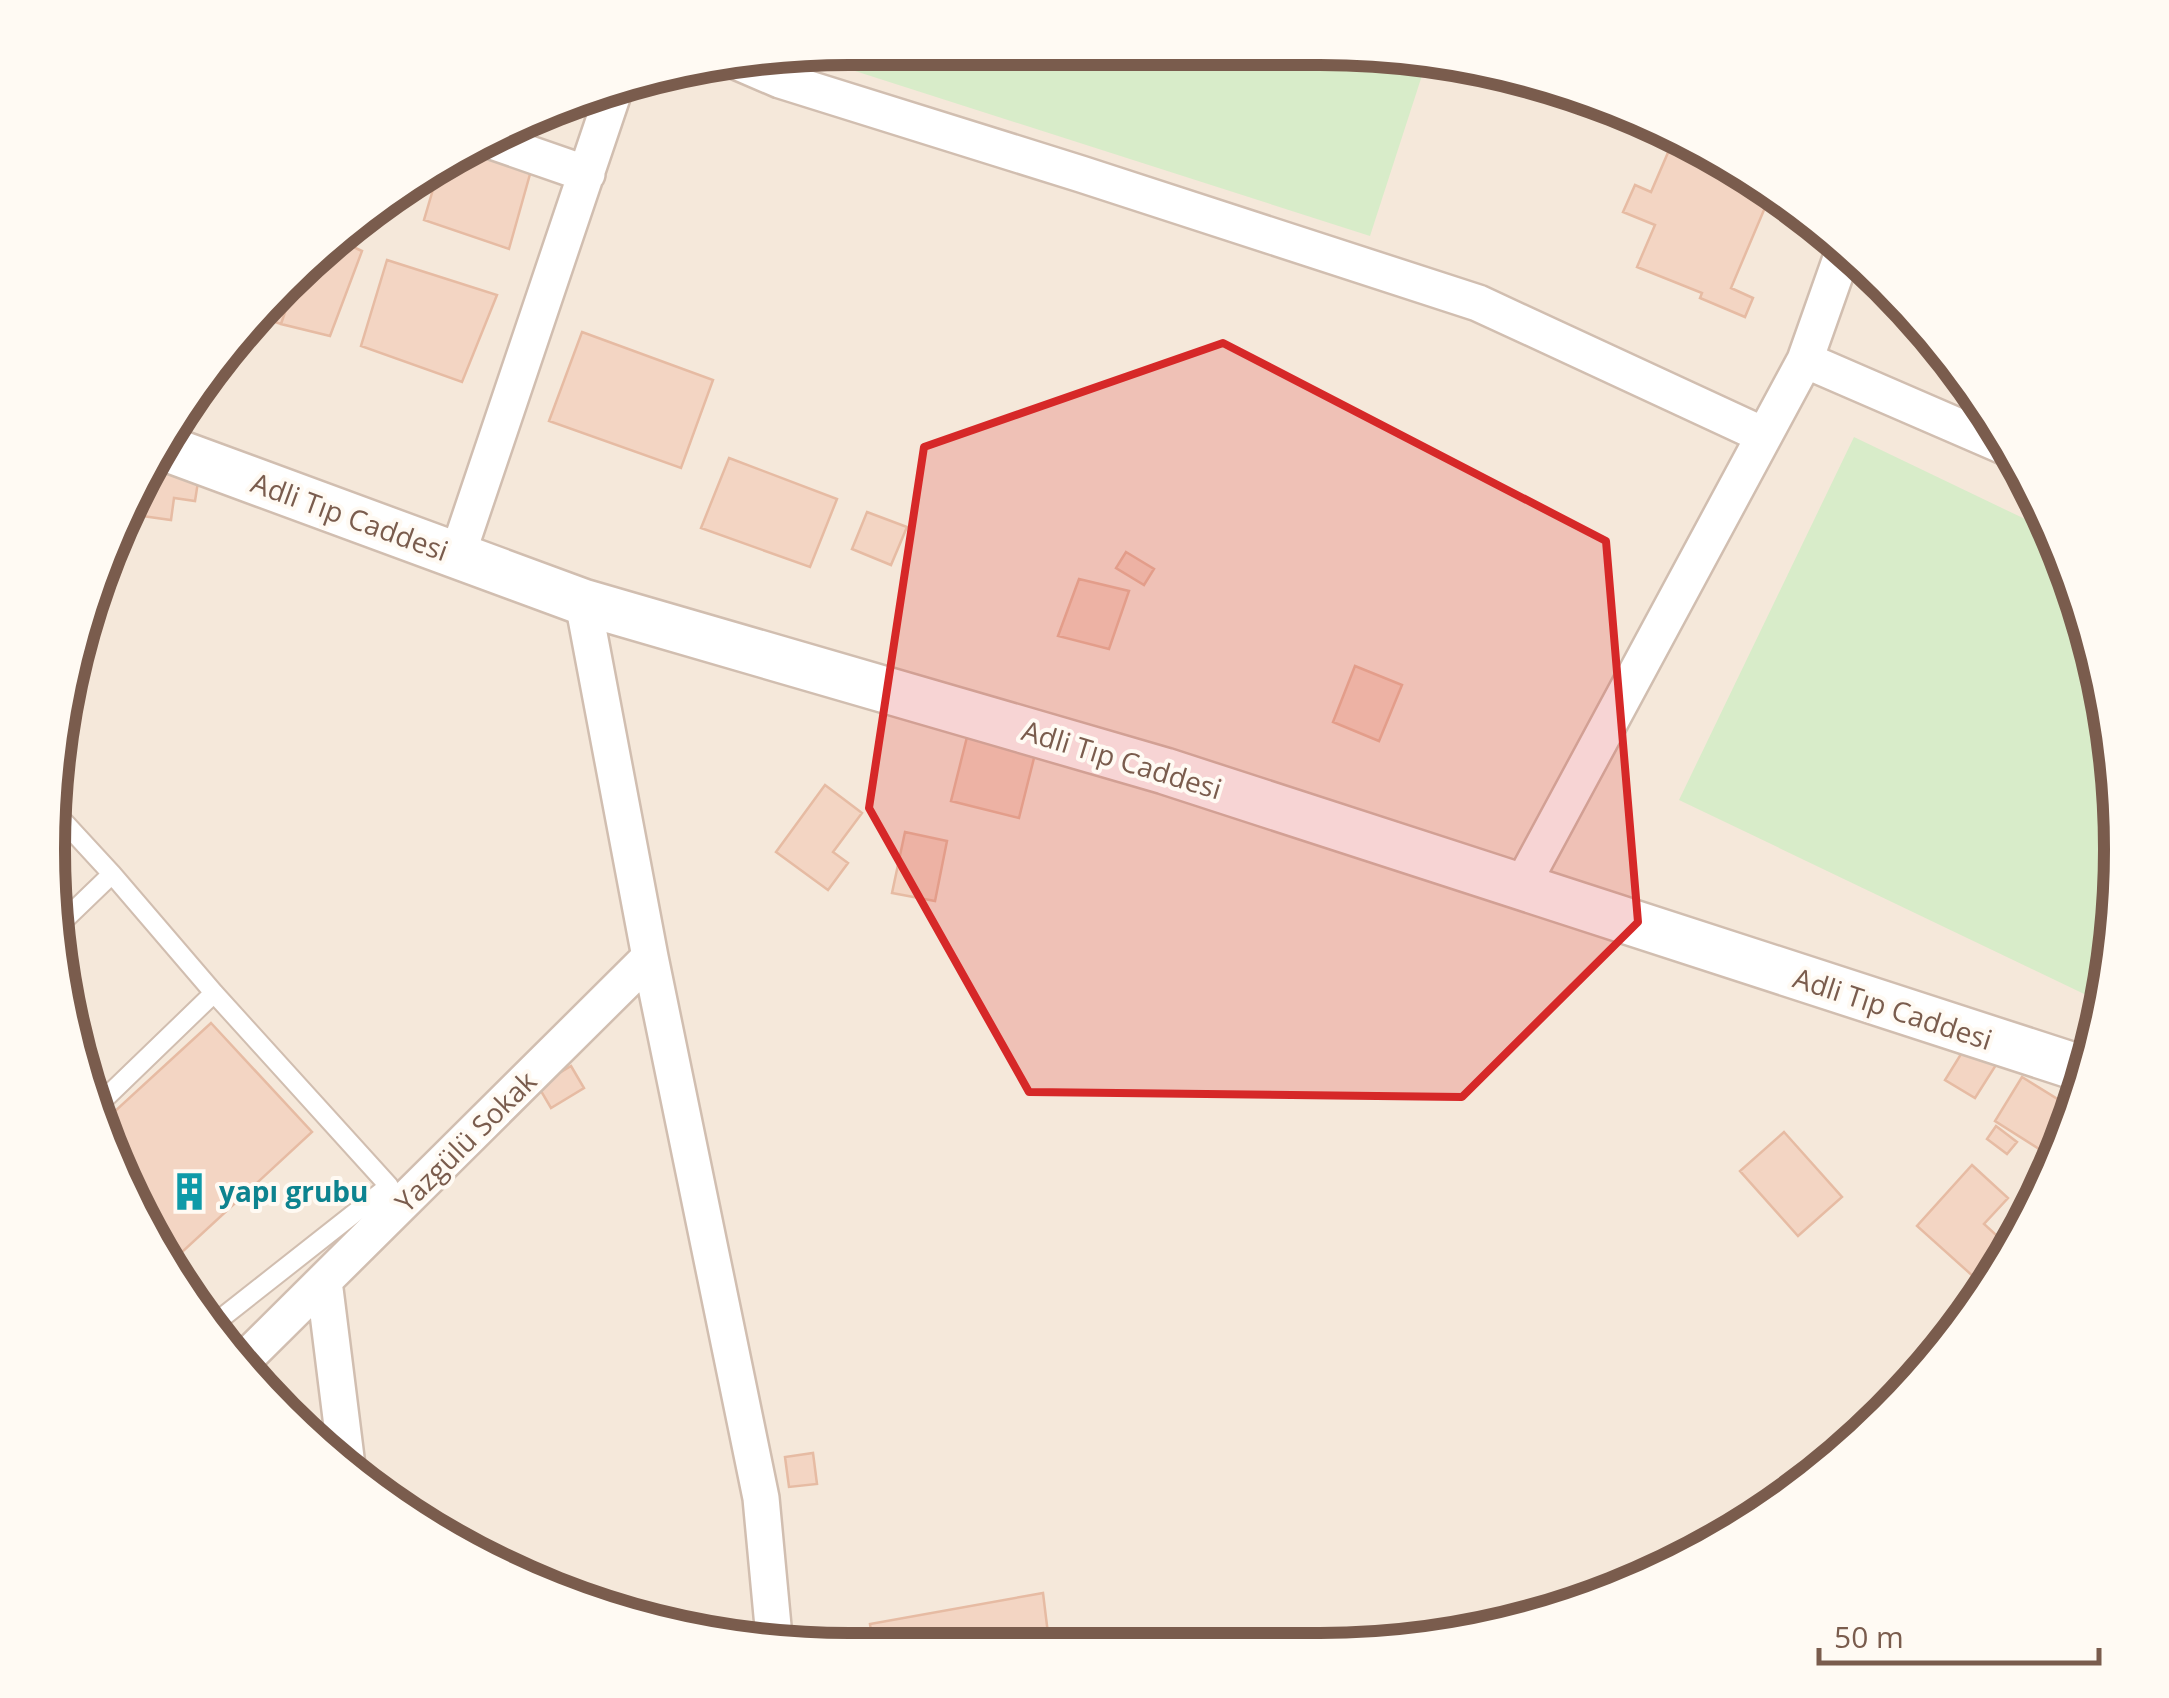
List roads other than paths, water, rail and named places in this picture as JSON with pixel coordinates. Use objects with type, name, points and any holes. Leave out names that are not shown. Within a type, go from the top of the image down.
[{"type":"street","points":[[759,71],[1478,303],[1763,436]]},
{"type":"street","points":[[458,556],[610,103]]},
{"type":"street","points":[[503,146],[586,174]]},
{"type":"street","points":[[1522,886],[1805,360],[1840,262]]},
{"type":"street","points":[[1805,360],[1987,438]]},
{"type":"street","name":"Adli Tıp Caddesi","points":[[173,452],[582,602],[1166,771],[2073,1066]]},
{"type":"street","points":[[582,602],[761,1498],[773,1629]]},
{"type":"street","name":"Yazgülü Sokak","points":[[250,1354],[650,957]]},
{"type":"street","points":[[324,1281],[346,1449]]},
{"type":"lane","points":[[66,824],[388,1186],[221,1318]]},
{"type":"lane","points":[[69,916],[112,874]]},
{"type":"lane","points":[[106,1097],[214,993]]},
{"type":"place","name":"yapı grubu","points":[[189,1191]]}]
